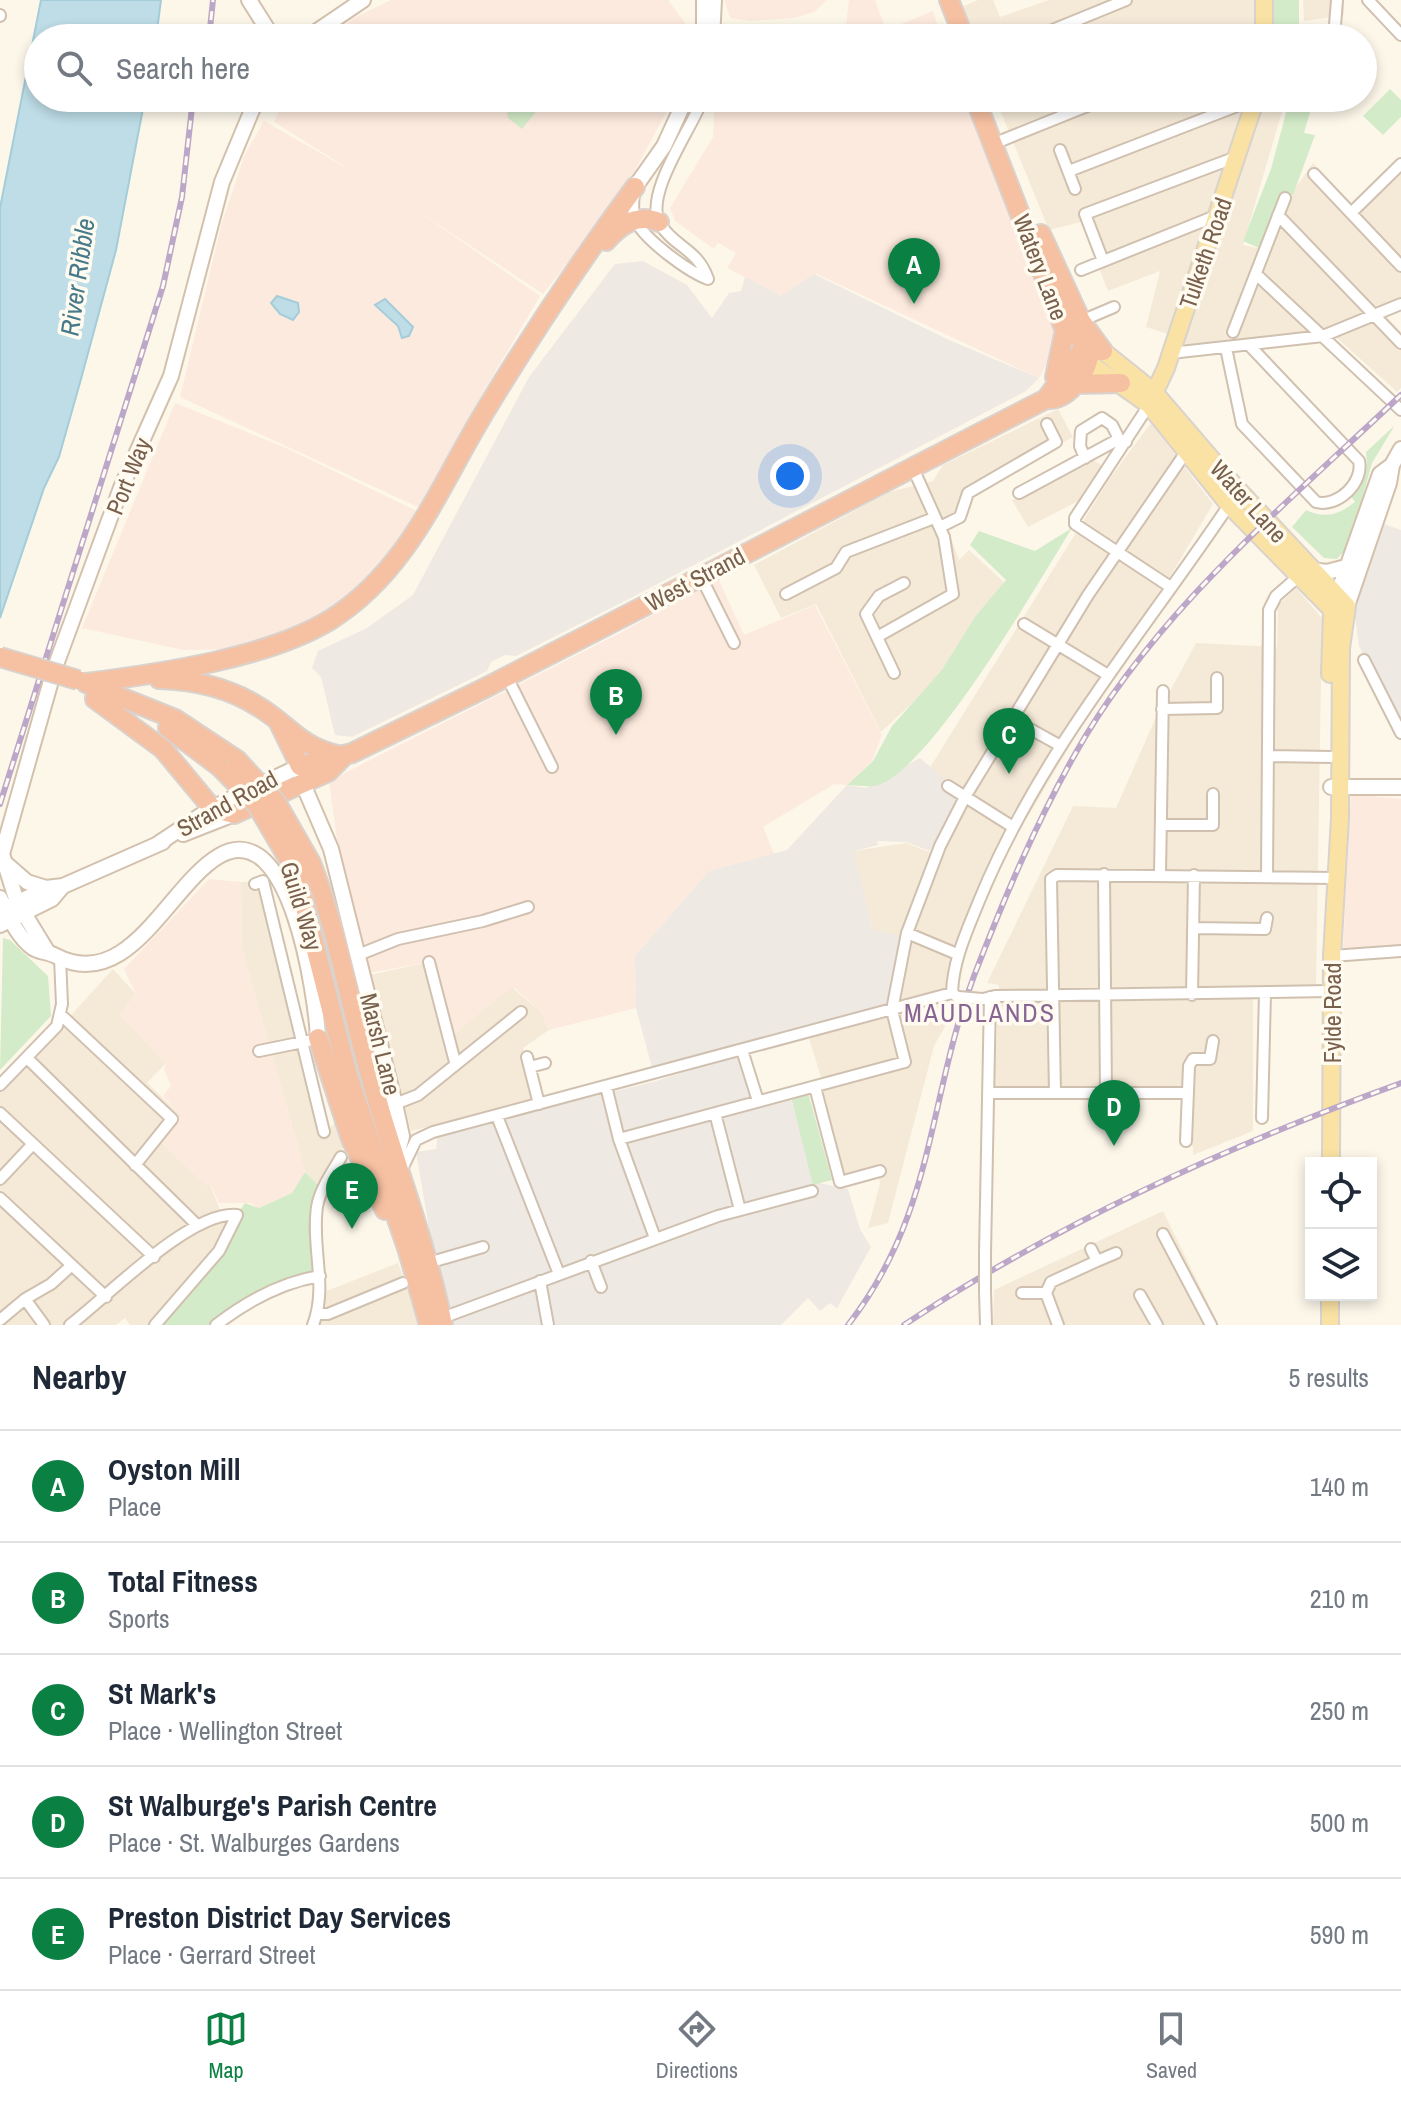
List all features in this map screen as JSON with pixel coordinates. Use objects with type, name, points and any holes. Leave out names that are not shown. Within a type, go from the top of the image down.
[{"type":"highway","points":[[936,0],[945,24]]},
{"type":"highway","points":[[949,0],[958,24]]},
{"type":"highway","name":"Watery Lane","points":[[982,112],[1066,277],[1073,325]]},
{"type":"highway","name":"Watery Lane","points":[[990,112],[998,142]]},
{"type":"highway","points":[[83,689],[283,643],[332,619],[372,588],[415,537],[482,415],[551,303],[635,187]]},
{"type":"highway","points":[[551,303],[618,228],[635,219],[659,222]]},
{"type":"highway","name":"Watery Lane","points":[[1066,277],[1073,325],[1089,354]]},
{"type":"highway","points":[[1069,298],[1069,315],[1089,354],[1075,384],[1121,383]]},
{"type":"highway","points":[[1051,392],[1073,325]]},
{"type":"highway","name":"West Strand","points":[[301,775],[507,677],[1051,392],[1089,354]]},
{"type":"highway","name":"West Strand","points":[[1051,392],[1053,400],[1075,384]]},
{"type":"highway","name":"Guild Way","points":[[0,657],[83,689],[175,719],[276,802],[331,922],[367,1066],[398,1167]]},
{"type":"highway","name":"Guild Way","points":[[0,670],[83,689]]},
{"type":"highway","points":[[132,678],[211,684],[258,706],[313,749],[344,756]]},
{"type":"highway","points":[[83,689],[163,749],[212,808],[234,814]]},
{"type":"highway","points":[[279,723],[301,775]]},
{"type":"highway","name":"Strand Road","points":[[234,814],[301,775]]},
{"type":"highway","name":"Guild Way","points":[[304,868],[348,1076],[408,1251]]},
{"type":"highway","points":[[310,1040],[351,1139],[382,1206],[408,1251],[438,1323]]},
{"type":"highway","name":"Marsh Lane","points":[[398,1167],[428,1263],[438,1323]]},
{"type":"main road","points":[[1263,24],[1264,0]]},
{"type":"main road","name":"Tulketh Road","points":[[1152,399],[1252,112]]},
{"type":"main road","name":"Watery Lane","points":[[1089,354],[1119,363],[1152,399]]},
{"type":"main road","name":"Watery Lane","points":[[1089,354],[1121,383],[1152,399]]},
{"type":"main road","points":[[1119,363],[1168,360],[1168,409]]},
{"type":"main road","name":"Water Lane","points":[[1152,399],[1168,409],[1305,573]]},
{"type":"main road","name":"Water Lane","points":[[1152,399],[1186,452],[1229,505],[1340,609]]},
{"type":"main road","name":"Fylde Road","points":[[1336,787],[1331,757],[1340,609]]},
{"type":"main road","name":"Fylde Road","points":[[1331,1157],[1331,991],[1340,609]]},
{"type":"main road","points":[[1330,1301],[1330,1325]]},
{"type":"street","points":[[249,0],[264,24]]},
{"type":"street","points":[[328,24],[363,0]]},
{"type":"street","points":[[704,0],[704,24]]},
{"type":"street","points":[[715,24],[716,0]]},
{"type":"street","points":[[1067,24],[1126,0]]},
{"type":"street","points":[[1335,24],[1337,0]]},
{"type":"street","points":[[1368,0],[1401,35]]},
{"type":"street","name":"Port Way","points":[[2,860],[54,670],[121,488],[171,376],[222,182],[251,112]]},
{"type":"street","points":[[680,112],[664,146],[635,187],[635,219],[693,273],[708,279],[702,261],[659,222],[657,192],[696,112]]},
{"type":"street","points":[[998,142],[1072,112]]},
{"type":"street","points":[[1069,171],[1220,112]]},
{"type":"street","points":[[1060,150],[1075,189]]},
{"type":"street","points":[[1103,261],[1085,214],[1239,156]]},
{"type":"street","points":[[1351,213],[1401,164]]},
{"type":"street","points":[[1314,174],[1401,266]]},
{"type":"street","points":[[1391,174],[1401,185]]},
{"type":"street","points":[[1233,332],[1285,198]]},
{"type":"street","points":[[1066,277],[1218,215]]},
{"type":"street","points":[[1278,215],[1401,343]]},
{"type":"street","points":[[1256,274],[1401,410]]},
{"type":"street","points":[[1168,360],[1226,348],[1323,336],[1401,304]]},
{"type":"street","points":[[1073,325],[1114,307]]},
{"type":"street","points":[[1226,348],[1242,424],[1316,502],[1335,501],[1358,480],[1361,472],[1359,461],[1249,345]]},
{"type":"street","points":[[1152,399],[1075,518],[1079,529],[1169,586]]},
{"type":"street","points":[[1085,458],[1080,446],[1081,431],[1091,423],[1102,418],[1112,425],[1122,441]]},
{"type":"street","points":[[786,594],[836,568],[846,552],[960,517],[968,493],[1056,442],[1047,424]]},
{"type":"street","points":[[1019,493],[1122,441]]},
{"type":"street","points":[[1340,609],[1389,483],[1392,465],[1401,449]]},
{"type":"street","points":[[619,1139],[905,1062],[892,1010],[907,933],[940,846],[965,797],[1115,552],[1186,452]]},
{"type":"street","points":[[1340,609],[1346,567],[1380,474],[1392,465]]},
{"type":"street","points":[[877,637],[953,594],[937,522],[912,466]]},
{"type":"street","points":[[955,995],[957,954],[1013,827],[1059,745],[1229,505]]},
{"type":"street","points":[[1267,876],[1269,610],[1276,596],[1305,573],[1346,567]]},
{"type":"street","points":[[700,575],[734,643]]},
{"type":"street","points":[[894,673],[866,614],[869,605],[904,583]]},
{"type":"street","points":[[1024,624],[1108,675]]},
{"type":"street","points":[[1364,660],[1401,733]]},
{"type":"street","points":[[507,677],[552,767]]},
{"type":"street","points":[[1162,709],[1217,708],[1217,678]]},
{"type":"street","points":[[1160,874],[1163,691]]},
{"type":"street","points":[[1014,720],[1059,745]]},
{"type":"street","points":[[1270,756],[1331,757]]},
{"type":"street","name":"Strand Road","points":[[156,845],[212,808],[274,775],[301,775]]},
{"type":"street","name":"Marsh Lane","points":[[301,775],[331,849],[395,1104],[401,1129],[398,1167]]},
{"type":"street","points":[[948,786],[1013,827]]},
{"type":"street","points":[[1336,787],[1401,787]]},
{"type":"street","points":[[1161,825],[1213,825],[1213,794]]},
{"type":"street","name":"Strand Road","points":[[8,911],[46,888],[63,886],[234,814]]},
{"type":"street","points":[[2,860],[8,911],[35,950],[86,963],[116,956],[132,946],[219,855],[243,850],[256,854],[274,870],[288,898],[316,1005],[310,1040]]},
{"type":"street","points":[[2,860],[27,882],[46,888]]},
{"type":"street","points":[[1055,1093],[1051,879],[1067,875],[1104,874],[1267,876],[1335,870]]},
{"type":"street","points":[[1104,874],[1106,1093]]},
{"type":"street","points":[[1192,995],[1194,875]]},
{"type":"street","points":[[261,879],[310,1040],[324,1132]]},
{"type":"street","name":"Strand Road","points":[[8,911],[52,899],[63,886]]},
{"type":"street","points":[[358,955],[398,939],[483,921],[528,907]]},
{"type":"street","points":[[1193,928],[1265,929],[1267,918]]},
{"type":"street","points":[[907,933],[957,954]]},
{"type":"street","points":[[1332,956],[1401,951]]},
{"type":"street","points":[[0,1085],[57,1026],[61,1015],[54,955]]},
{"type":"street","points":[[429,962],[455,1062]]},
{"type":"street","points":[[398,1167],[416,1140],[433,1132],[955,995],[986,998],[1331,991]]},
{"type":"street","points":[[1262,1118],[1265,992]]},
{"type":"street","points":[[986,998],[989,1093],[986,1325]]},
{"type":"street","points":[[395,1104],[418,1095],[455,1062],[521,1012]]},
{"type":"street","points":[[61,1015],[172,1119],[135,1165]]},
{"type":"street","points":[[259,1051],[310,1040]]},
{"type":"street","points":[[1186,1141],[1189,1066],[1193,1059],[1210,1059],[1213,1041]]},
{"type":"street","points":[[742,1050],[758,1101]]},
{"type":"street","points":[[27,1058],[197,1225]]},
{"type":"street","points":[[539,1104],[528,1062],[545,1063]]},
{"type":"street","points":[[606,1086],[619,1139],[655,1238]]},
{"type":"street","points":[[815,1087],[840,1182],[880,1171]]},
{"type":"street","points":[[989,1093],[1188,1093]]},
{"type":"street","points":[[0,1113],[154,1257]]},
{"type":"street","points":[[715,1113],[740,1210]]},
{"type":"street","points":[[497,1116],[559,1274]]},
{"type":"street","points":[[401,1129],[416,1140]]},
{"type":"street","points":[[0,1179],[32,1145]]},
{"type":"street","points":[[315,1320],[320,1276],[316,1210],[320,1193],[341,1157]]},
{"type":"street","points":[[438,1323],[655,1238],[740,1210],[812,1191]]},
{"type":"street","points":[[0,1198],[106,1297]]},
{"type":"street","points":[[70,1325],[197,1225],[228,1214],[237,1215],[219,1251],[155,1325]]},
{"type":"street","points":[[1163,1234],[1211,1325]]},
{"type":"street","points":[[428,1263],[483,1247]]},
{"type":"street","points":[[1091,1249],[1097,1261]]},
{"type":"street","points":[[1058,1325],[1046,1293],[1051,1282],[1116,1253]]},
{"type":"street","points":[[591,1261],[601,1287]]},
{"type":"street","points":[[0,1320],[72,1265]]},
{"type":"street","points":[[216,1325],[253,1300],[301,1279],[320,1276]]},
{"type":"street","points":[[315,1320],[395,1280]]},
{"type":"street","points":[[540,1281],[548,1325]]},
{"type":"street","points":[[1022,1293],[1046,1293]]},
{"type":"street","points":[[1140,1295],[1157,1325]]},
{"type":"street","points":[[25,1299],[44,1325]]},
{"type":"shaded area","points":[[391,0],[668,0],[686,24],[346,24]]},
{"type":"shaded area","points":[[724,0],[827,0],[814,12],[794,18],[751,21],[730,18]]},
{"type":"shaded area","points":[[849,0],[875,0],[884,24],[846,24]]},
{"type":"shaded area","points":[[978,0],[993,0],[1000,17],[1049,0],[1255,0],[1256,24],[967,24],[961,7]]},
{"type":"shaded area","points":[[1303,0],[1344,0],[1344,15],[1304,21]]},
{"type":"shaded area","points":[[933,11],[937,24],[901,24]]},
{"type":"shaded area","points":[[279,112],[666,112],[620,198],[543,294],[415,209],[540,296],[461,430],[420,508],[180,397],[222,222],[245,154],[264,121],[352,171],[274,122]]},
{"type":"shaded area","points":[[714,112],[971,112],[1060,339],[1039,378],[817,274],[781,296],[727,268],[736,253],[718,243],[714,249],[675,221],[670,208],[713,137]]},
{"type":"shaded area","points":[[1001,112],[1243,112],[1232,162],[1200,241],[1168,334],[1146,327],[1160,271],[1108,291],[1081,222],[1049,230]]},
{"type":"shaded area","points":[[1257,112],[1282,112],[1243,245],[1267,250],[1284,204],[1313,163],[1354,205],[1401,160],[1401,311],[1387,317],[1401,332],[1401,388],[1397,392],[1327,329],[1233,344],[1182,345]]},
{"type":"shaded area","points":[[643,261],[687,285],[712,318],[729,293],[741,291],[745,277],[781,296],[814,274],[949,340],[1039,378],[1026,391],[621,603],[516,656],[505,655],[491,662],[487,671],[352,737],[335,735],[321,677],[312,668],[318,651],[367,628],[413,595],[529,377],[615,264]]},
{"type":"shaded area","points":[[175,403],[286,448],[421,513],[364,583],[296,630],[242,649],[183,650],[82,628]]},
{"type":"shaded area","points":[[1058,409],[1073,437],[974,491],[961,510],[944,519],[959,560],[969,550],[1007,585],[951,667],[881,732],[816,604],[781,618],[754,565],[889,492],[933,481],[943,465]]},
{"type":"shaded area","points":[[1151,423],[1213,504],[1007,852],[948,989],[897,1002],[872,929],[853,851],[906,843],[932,853],[960,792],[929,769],[1110,478]]},
{"type":"shaded area","points":[[1093,460],[1103,466],[1084,498],[1028,527],[1012,500]]},
{"type":"shaded area","points":[[1375,521],[1401,530],[1401,733],[1359,646],[1351,588]]},
{"type":"shaded area","points":[[718,578],[744,635],[815,605],[882,735],[872,761],[847,785],[834,784],[763,827],[774,854],[709,871],[635,956],[636,1008],[549,1030],[541,1012],[515,988],[504,993],[449,1039],[429,962],[364,974],[347,914],[329,781],[622,632]]},
{"type":"shaded area","points":[[1296,588],[1322,618],[1316,987],[1253,988],[1253,1131],[1193,1155],[1193,1146],[1183,1145],[1185,1092],[994,1090],[999,985],[987,983],[1073,806],[1116,808],[1156,717],[1196,643],[1277,647],[1278,605]]},
{"type":"shaded area","points":[[920,758],[960,792],[930,851],[906,842],[877,841],[878,845],[854,851],[872,929],[911,939],[897,1002],[652,1068],[636,1008],[635,956],[709,871],[787,850],[847,785],[866,788]]},
{"type":"shaded area","points":[[1351,794],[1401,799],[1401,950],[1343,950]]},
{"type":"shaded area","points":[[209,879],[241,882],[242,949],[305,1172],[292,1193],[258,1208],[251,1203],[219,1203],[211,1186],[205,1185],[160,1142],[181,1116],[163,1096],[171,1086],[164,1069],[166,1063],[119,1015],[136,994],[124,969]]},
{"type":"shaded area","points":[[241,882],[261,882],[322,1137],[337,1120],[347,1141],[320,1187],[305,1172],[242,949]]},
{"type":"shaded area","points":[[429,962],[499,995],[513,988],[541,1012],[549,1030],[523,1048],[536,1101],[411,1131],[370,975]]},
{"type":"shaded area","points":[[113,969],[136,994],[120,1015],[166,1063],[147,1083],[182,1116],[223,1217],[235,1217],[229,1232],[152,1325],[130,1325],[125,1318],[116,1325],[0,1325],[0,1093]]},
{"type":"shaded area","points":[[945,1002],[951,1016],[934,1046],[888,1223],[868,1228],[880,1184],[877,1167],[834,1178],[811,1092],[824,1087],[809,1038]]},
{"type":"shaded area","points":[[748,1052],[762,1098],[789,1092],[814,1182],[848,1189],[860,1229],[871,1247],[837,1308],[830,1303],[820,1311],[808,1298],[781,1325],[450,1325],[441,1298],[416,1152],[436,1149],[438,1133],[653,1082]]},
{"type":"shaded area","points":[[1163,1211],[1219,1325],[993,1325],[994,1290]]},
{"type":"shaded area","points":[[398,1263],[422,1325],[317,1325],[324,1292]]},
{"type":"green space","points":[[1272,0],[1299,0],[1299,24],[1272,24]]},
{"type":"green space","points":[[1390,89],[1401,100],[1401,117],[1383,135],[1363,116],[1367,112],[1377,112],[1377,102]]},
{"type":"green space","points":[[507,112],[535,112],[522,129],[508,118]]},
{"type":"green space","points":[[1286,112],[1310,112],[1304,133],[1315,135],[1293,195],[1281,192],[1259,248],[1243,241],[1271,169]]},
{"type":"green space","points":[[1395,425],[1372,463],[1349,546],[1337,559],[1324,558],[1292,527],[1306,510],[1332,514],[1355,502],[1351,496],[1365,476],[1366,452]]},
{"type":"green space","points":[[1072,528],[983,670],[926,745],[900,771],[878,785],[847,785],[873,761],[892,726],[942,670],[975,617],[1006,580],[970,545],[979,531],[1035,551]]},
{"type":"green space","points":[[3,938],[10,940],[48,976],[51,1016],[0,1070]]},
{"type":"green space","points":[[808,1092],[832,1180],[813,1185],[791,1097]]},
{"type":"green space","points":[[305,1172],[320,1187],[318,1274],[301,1277],[213,1325],[159,1325],[245,1203],[259,1208],[292,1193]]},
{"type":"water","points":[[41,0],[161,0],[158,24],[36,24]]},
{"type":"water","name":"River Ribble","points":[[24,86],[24,112],[142,112],[116,250],[81,379],[59,457],[44,488],[0,618],[0,208]]},
{"type":"water","points":[[277,296],[298,303],[299,312],[293,320],[280,314],[271,303]]},
{"type":"water","points":[[385,299],[413,327],[409,336],[402,338],[398,326],[375,305]]},
{"type":"railway","points":[[210,24],[213,0]]},
{"type":"railway","points":[[0,804],[163,286],[182,197],[191,112]]},
{"type":"railway","points":[[848,1325],[877,1283],[898,1240],[914,1198],[959,1022],[974,976],[1020,864],[1074,756],[1106,704],[1181,609],[1267,521],[1401,395]]},
{"type":"railway","points":[[904,1325],[1022,1253],[1145,1189],[1272,1133],[1401,1083]]},
{"type":"place","name":"Oyston Mill","points":[[914,304]]},
{"type":"place","name":"Total Fitness","points":[[616,735]]},
{"type":"place","name":"St Mark's","points":[[1009,774]]},
{"type":"place","name":"St Walburge's Parish Centre","points":[[1114,1146]]},
{"type":"place","name":"Preston District Day Services","points":[[352,1229]]},
{"type":"district","name":"MAUDLANDS","points":[[980,1012]]}]
